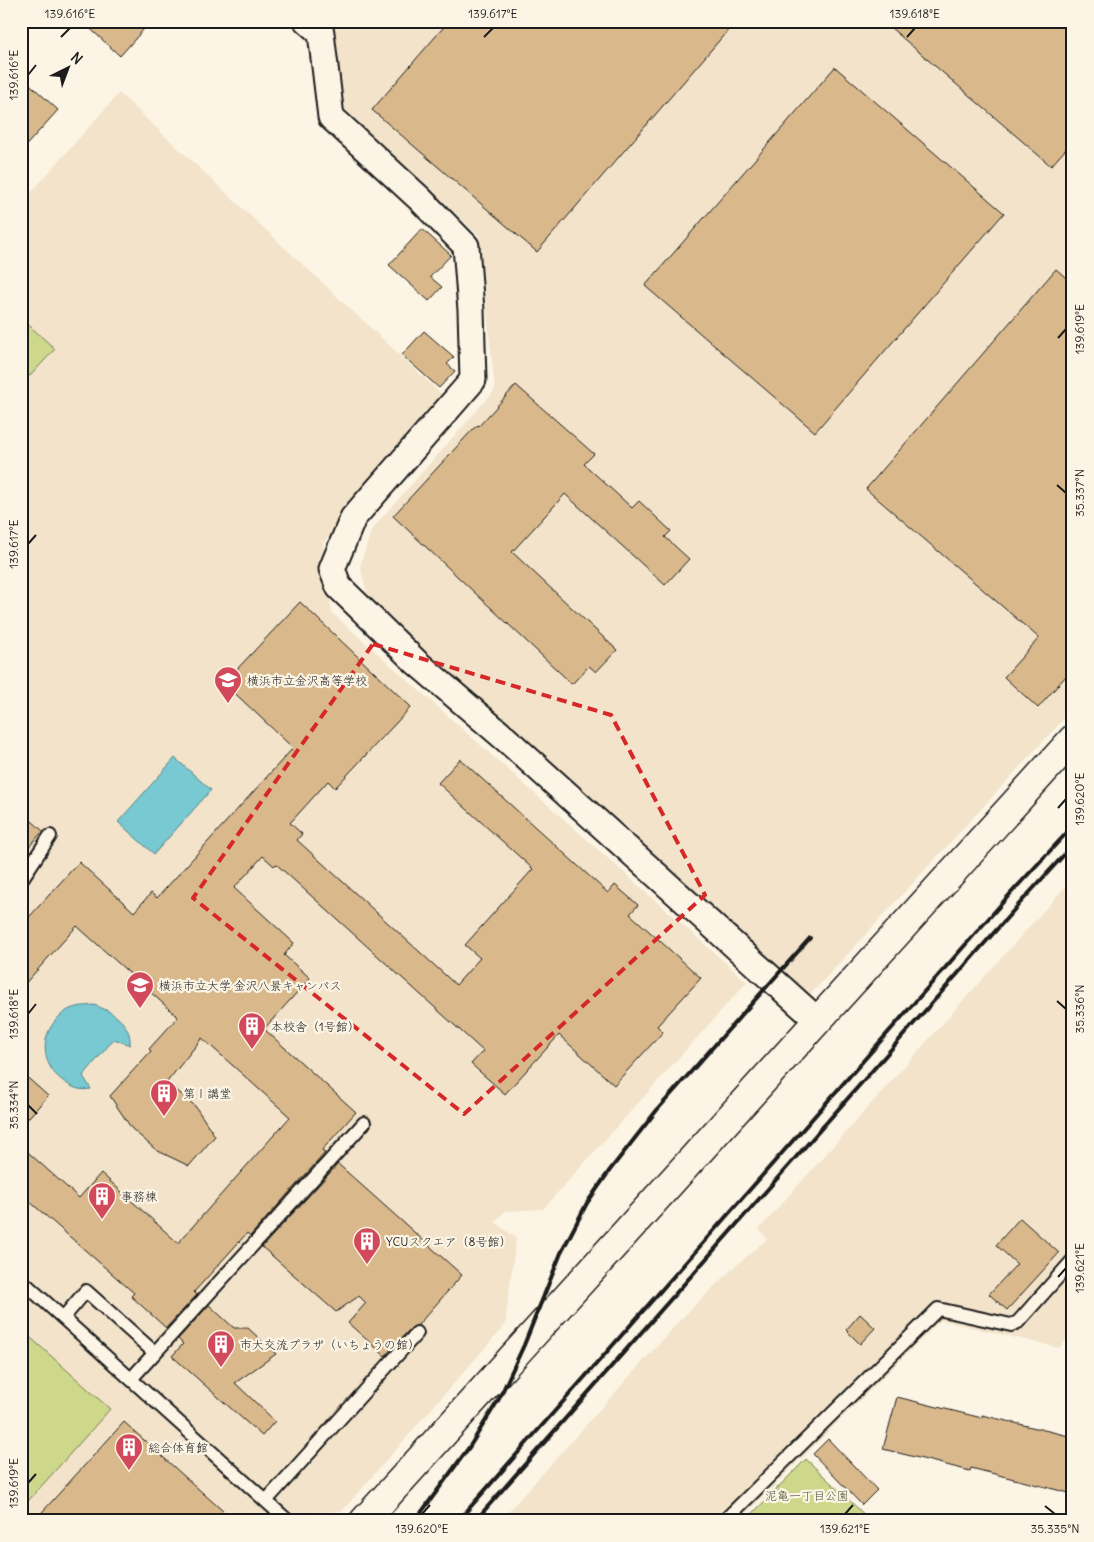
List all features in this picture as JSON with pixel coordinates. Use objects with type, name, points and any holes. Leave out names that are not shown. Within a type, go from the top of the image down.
[{"type":"street","points":[[306,21],[320,33],[331,117],[420,199],[466,246],[471,310],[473,380],[353,518],[332,569],[339,587],[416,662],[507,740],[817,1020]]},
{"type":"street","points":[[364,1521],[1073,739]]},
{"type":"lane","points":[[21,880],[50,836]]},
{"type":"lane","points":[[131,1379],[364,1123]]},
{"type":"lane","points":[[724,1521],[938,1309],[1010,1325],[1018,1322],[1073,1260]]},
{"type":"lane","points":[[21,1280],[288,1521]]},
{"type":"lane","points":[[63,1318],[86,1291],[155,1353]]},
{"type":"lane","points":[[266,1501],[417,1334]]},
{"type":"highlighted area","points":[[373,644],[611,715],[705,895],[464,1114],[193,898]]},
{"type":"shaded area","points":[[329,21],[1073,21],[1073,709],[808,997],[369,602],[360,566],[372,529],[495,390],[479,236],[345,110],[331,23]]},
{"type":"shaded area","name":"横浜市立金沢高等学校","points":[[119,93],[450,402],[323,543],[332,613],[747,982],[543,1209],[505,1211],[495,1222],[516,1238],[505,1325],[342,1511],[311,1513],[305,1521],[21,1521],[21,204]]},
{"type":"shaded area","points":[[1073,878],[1073,1332],[1059,1348],[941,1320],[738,1521],[500,1521],[681,1319],[730,1271],[767,1239],[759,1229]]},
{"type":"green space","points":[[21,318],[55,349],[30,376],[21,368]]},
{"type":"green space","points":[[21,1329],[110,1409],[21,1509]]},
{"type":"green space","name":"泥亀一丁目公園","points":[[806,1459],[871,1521],[745,1521]]},
{"type":"water","points":[[175,758],[211,790],[154,854],[118,822]]},
{"type":"water","points":[[94,1005],[120,1019],[128,1031],[130,1045],[114,1039],[83,1076],[91,1089],[87,1090],[73,1087],[55,1073],[49,1064],[45,1045],[47,1035],[59,1017],[68,1010],[80,1006]]},
{"type":"building","points":[[82,21],[151,21],[120,56]]},
{"type":"building","points":[[449,21],[736,21],[537,252],[372,110]]},
{"type":"building","points":[[883,21],[1073,21],[1073,141],[1051,166]]},
{"type":"building","points":[[835,67],[1004,213],[815,432],[645,286]]},
{"type":"building","points":[[21,76],[58,110],[21,151]]},
{"type":"building","points":[[422,229],[451,255],[430,277],[442,287],[429,301],[389,265]]},
{"type":"building","points":[[1056,269],[1073,284],[1073,668],[1038,708],[1004,677],[1039,638],[866,489]]},
{"type":"building","points":[[424,331],[454,357],[447,364],[455,371],[439,388],[402,355]]},
{"type":"building","points":[[516,385],[594,454],[584,464],[632,508],[639,501],[671,531],[665,537],[689,559],[665,585],[565,494],[512,552],[617,650],[596,672],[589,666],[572,684],[393,516]]},
{"type":"building","points":[[300,602],[411,707],[335,788],[328,781],[290,823],[302,834],[297,840],[456,985],[480,958],[465,945],[533,869],[438,783],[460,759],[608,893],[615,885],[638,905],[630,914],[701,978],[657,1026],[663,1032],[614,1085],[559,1035],[505,1094],[471,1064],[483,1051],[276,864],[274,866],[263,856],[234,888],[294,943],[284,955],[310,978],[264,1029],[356,1112],[322,1150],[325,1153],[250,1236],[247,1233],[194,1292],[197,1295],[166,1328],[131,1296],[134,1293],[21,1194],[21,1146],[79,1198],[101,1173],[178,1243],[290,1117],[202,1038],[167,1082],[195,1106],[215,1136],[189,1166],[156,1150],[132,1129],[110,1096],[151,1051],[149,1049],[178,1017],[77,926],[21,988],[21,926],[79,862],[134,912],[151,893],[157,898],[293,748],[224,683]]},
{"type":"building","points":[[21,811],[43,831],[21,856]]},
{"type":"building","points":[[21,1072],[48,1096],[21,1126]]},
{"type":"building","name":"YCUスクエア（8号館）","points":[[338,1164],[462,1275],[418,1325],[411,1328],[385,1356],[348,1323],[366,1303],[359,1296],[336,1312],[262,1247]]},
{"type":"building","points":[[1020,1218],[1059,1253],[1007,1310],[989,1294],[1017,1264],[996,1245]]},
{"type":"building","name":"市大交流プラザ（いちょうの館）","points":[[209,1305],[234,1328],[248,1328],[276,1354],[235,1383],[275,1421],[262,1436],[172,1356],[183,1344],[178,1339]]},
{"type":"building","points":[[860,1314],[875,1328],[860,1344],[846,1330]]},
{"type":"building","points":[[897,1397],[982,1418],[982,1415],[1073,1437],[1073,1494],[971,1468],[970,1471],[883,1449]]},
{"type":"building","name":"総合体育館","points":[[124,1422],[234,1521],[34,1521]]},
{"type":"building","points":[[828,1439],[877,1490],[862,1505],[813,1454]]},
{"type":"railway","points":[[458,1521],[1011,893],[1073,826]]},
{"type":"railway","points":[[475,1521],[1073,845]]},
{"type":"railway","points":[[415,1521],[470,1446],[499,1399],[524,1345],[561,1253],[587,1203],[657,1110],[810,938]]},
{"type":"place","name":"横浜市立金沢高等学校","points":[[228,704]]},
{"type":"place","name":"横浜市立大学 金沢八景キャンパス","points":[[140,1009]]},
{"type":"place","name":"本校舎（1号館）","points":[[252,1050]]},
{"type":"place","name":"第Ⅰ講堂","points":[[164,1117]]},
{"type":"place","name":"事務棟","points":[[102,1220]]},
{"type":"place","name":"YCUスクエア（8号館）","points":[[367,1265]]},
{"type":"place","name":"市大交流プラザ（いちょうの館）","points":[[221,1368]]},
{"type":"place","name":"総合体育館","points":[[129,1471]]}]
